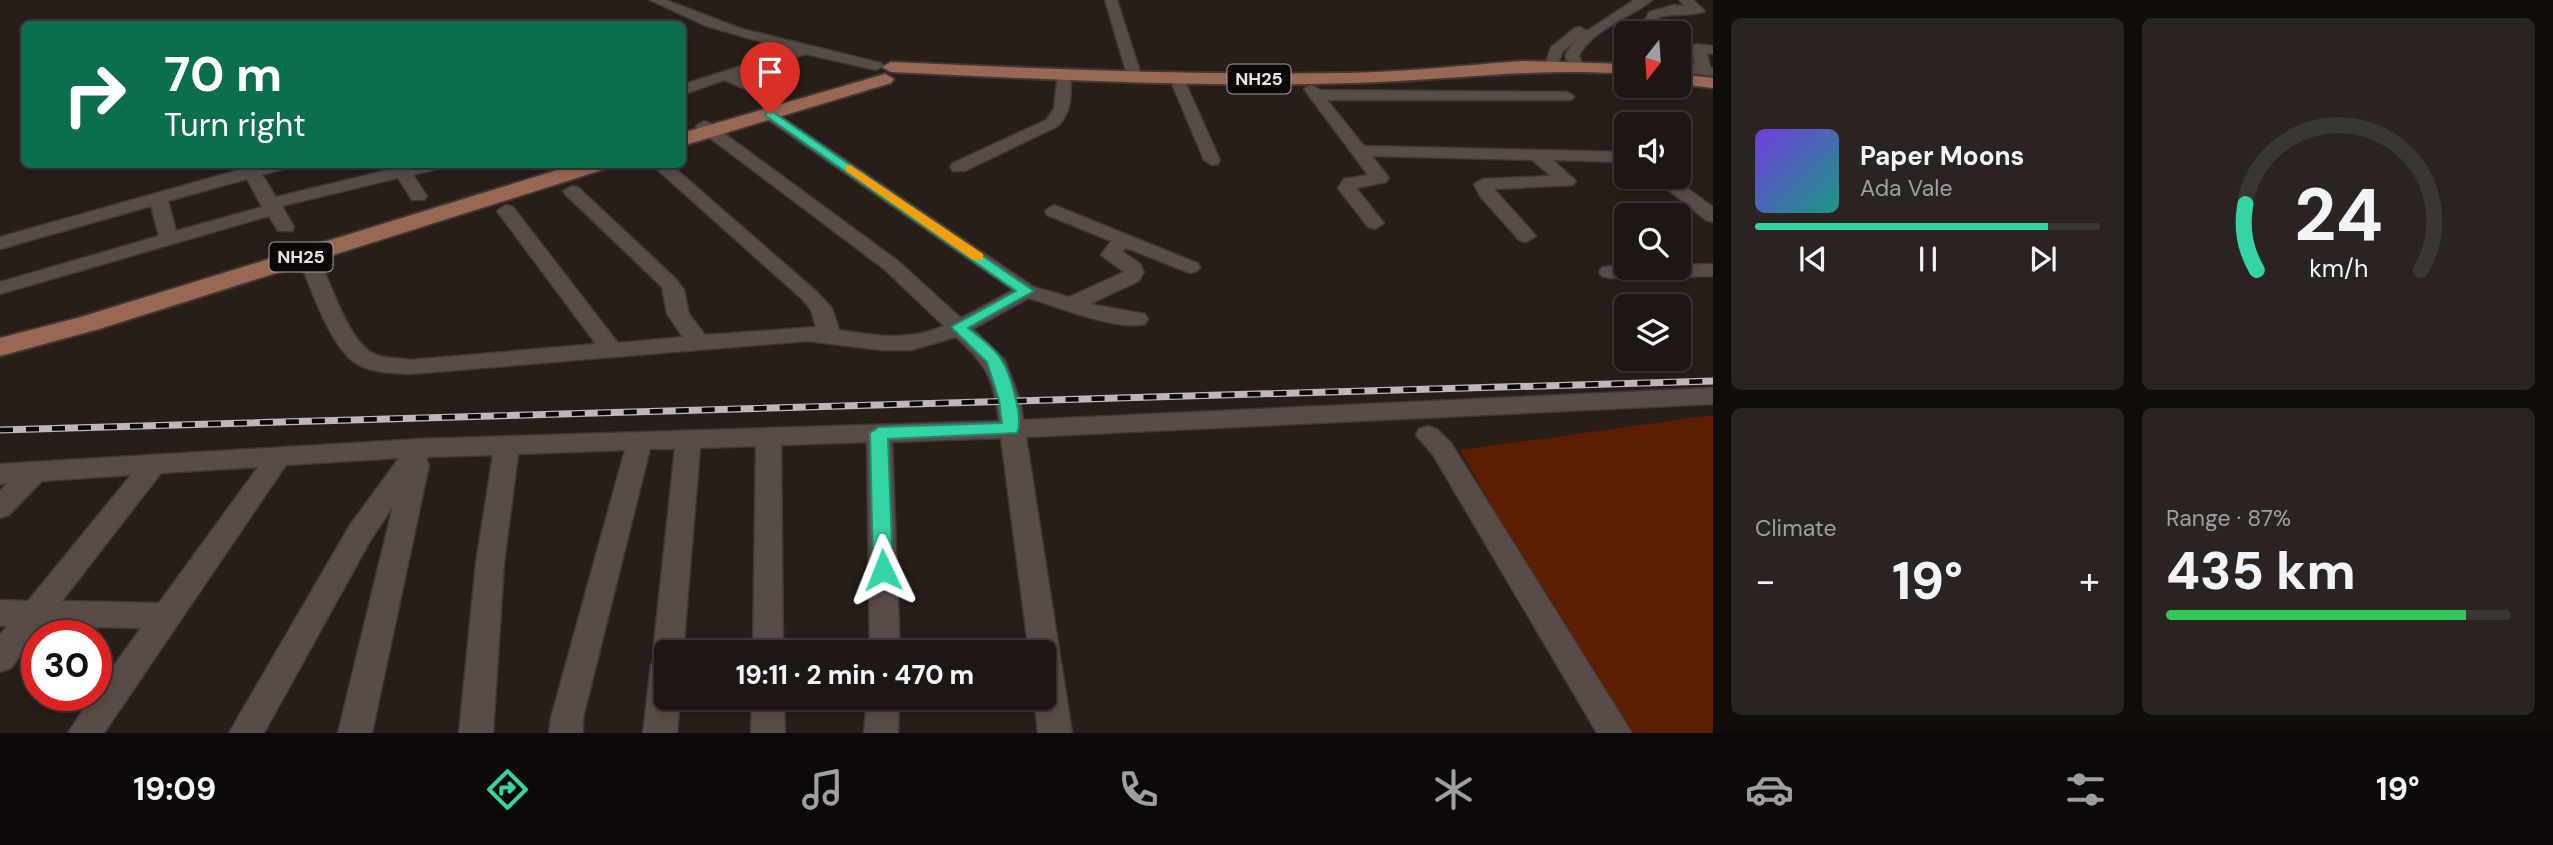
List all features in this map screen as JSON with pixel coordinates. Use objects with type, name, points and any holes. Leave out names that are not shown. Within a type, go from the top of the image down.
[{"type":"main road","name":"NH25","points":[[686,132],[770,114],[880,72],[1312,90],[1551,66]]},
{"type":"main road","name":"NH25","points":[[686,138],[880,72],[1135,78],[1358,77],[1551,66],[1614,70]]},
{"type":"main road","points":[[1691,77],[1711,77]]},
{"type":"main road","name":"NH25","points":[[0,337],[175,289],[565,168]]},
{"type":"main road","name":"NH25","points":[[0,347],[90,323],[588,168]]},
{"type":"street","points":[[656,0],[723,30],[880,72]]},
{"type":"street","points":[[1111,0],[1135,78]]},
{"type":"street","points":[[1551,66],[1561,45],[1622,4],[1646,0]]},
{"type":"street","points":[[1685,0],[1713,14]]},
{"type":"street","points":[[1622,4],[1652,18],[1674,9],[1699,6],[1713,0]]},
{"type":"street","points":[[1575,66],[1572,55],[1578,45],[1622,4]]},
{"type":"street","points":[[686,90],[806,51]]},
{"type":"street","points":[[1691,71],[1711,77],[1707,51]]},
{"type":"street","points":[[725,75],[750,87],[781,79],[781,75],[762,64]]},
{"type":"street","points":[[959,167],[1052,122],[1063,110],[1064,80]]},
{"type":"street","points":[[1180,84],[1212,160]]},
{"type":"street","points":[[1312,90],[1566,97]]},
{"type":"street","points":[[1312,90],[1380,178],[1350,183],[1347,188],[1375,223]]},
{"type":"street","points":[[770,114],[1027,291],[1097,313],[1137,319]]},
{"type":"street","points":[[707,129],[891,265],[994,360],[1008,400],[1042,640]]},
{"type":"street","points":[[1360,151],[1614,157]]},
{"type":"street","points":[[1526,236],[1486,192],[1483,184],[1567,181],[1536,155]]},
{"type":"street","points":[[0,243],[266,168]]},
{"type":"street","points":[[0,288],[400,168],[418,196]]},
{"type":"street","points":[[664,168],[810,296],[821,308],[829,334]]},
{"type":"street","points":[[252,172],[285,227]]},
{"type":"street","points":[[1677,189],[1713,216]]},
{"type":"street","points":[[572,191],[669,283],[674,290],[678,314],[698,342]]},
{"type":"street","points":[[158,197],[169,239]]},
{"type":"street","points":[[506,211],[611,349]]},
{"type":"street","points":[[1054,211],[1190,267]]},
{"type":"street","points":[[1070,304],[1132,277],[1133,268],[1111,255],[1113,249],[1124,240]]},
{"type":"street","points":[[307,255],[349,342],[363,358],[383,365],[410,367],[698,342],[829,334],[892,344],[921,342],[958,327],[1027,291]]},
{"type":"street","points":[[1609,272],[1713,270]]},
{"type":"street","points":[[0,474],[420,448],[1011,429],[1713,396]]},
{"type":"street","points":[[879,433],[885,640]]},
{"type":"street","points":[[1428,435],[1442,449],[1615,733]]},
{"type":"street","points":[[768,640],[769,437]]},
{"type":"street","points":[[669,640],[688,440]]},
{"type":"street","points":[[566,733],[567,718],[621,505],[640,442]]},
{"type":"street","points":[[476,733],[490,563],[507,446]]},
{"type":"street","points":[[246,733],[360,533],[420,448]]},
{"type":"street","points":[[355,733],[420,448]]},
{"type":"street","points":[[85,733],[278,458]]},
{"type":"street","points":[[0,658],[153,466]]},
{"type":"street","points":[[0,508],[34,473]]},
{"type":"street","points":[[0,613],[167,616]]},
{"type":"street","points":[[660,733],[662,710]]},
{"type":"street","points":[[768,710],[768,733]]},
{"type":"street","points":[[881,733],[882,710]]},
{"type":"street","points":[[1052,710],[1055,733]]},
{"type":"shaded area","points":[[1713,415],[1713,733],[1629,733],[1593,682],[1460,450]]},
{"type":"railway","points":[[0,430],[1713,381]]},
{"type":"slow traffic","points":[[850,169],[978,257]]},
{"type":"route","points":[[770,114],[1027,291],[958,327],[994,360],[1008,400],[1011,429],[879,433],[883,570]]}]
